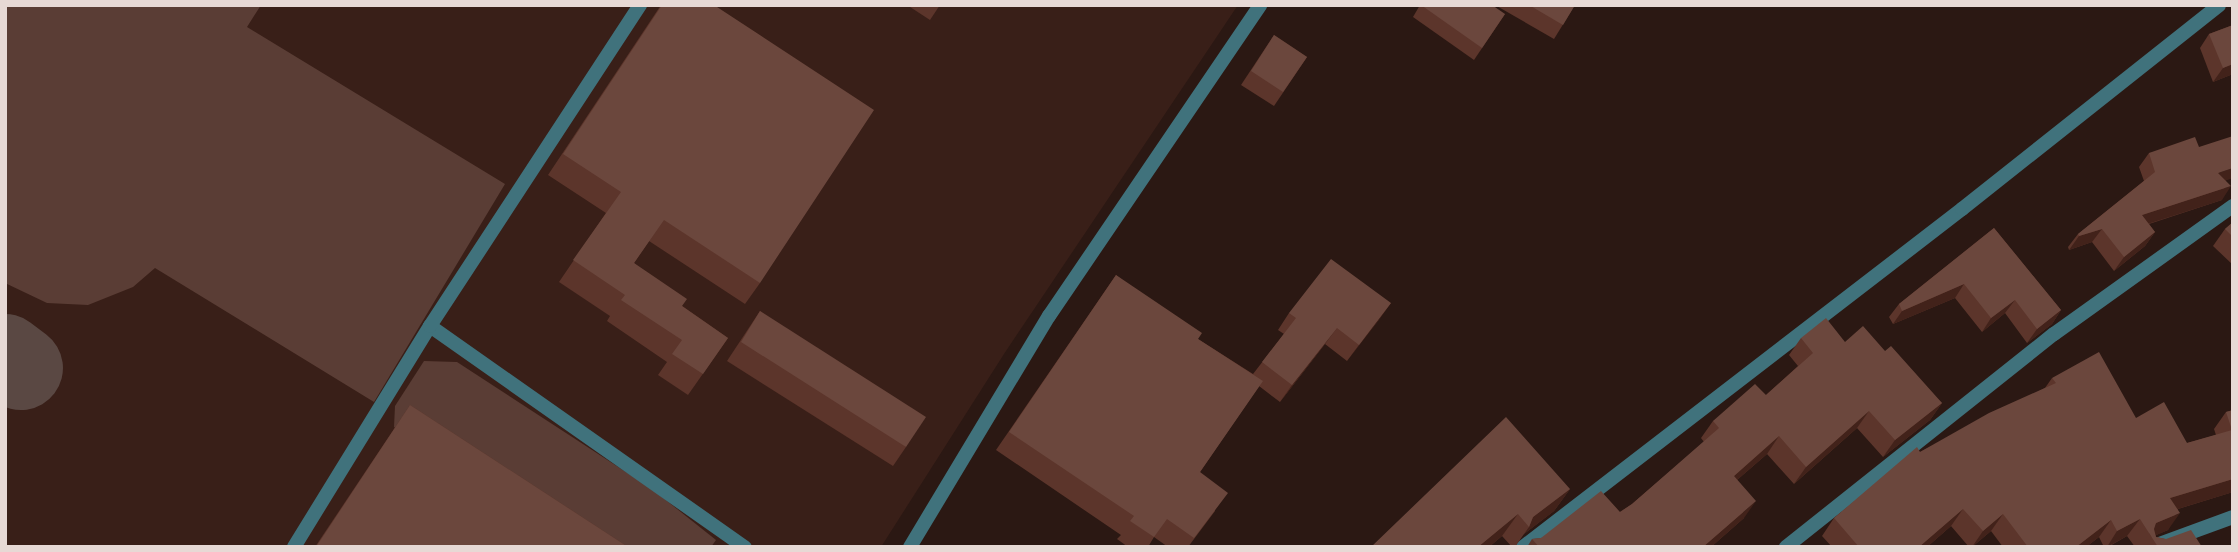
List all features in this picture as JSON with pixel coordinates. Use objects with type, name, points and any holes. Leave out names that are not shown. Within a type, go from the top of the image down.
[{"type":"street","points":[[294,547],[430,326],[640,5]]},
{"type":"street","points":[[910,547],[1049,316],[1259,5]]},
{"type":"street","points":[[1523,547],[1911,249],[2219,5]]},
{"type":"street","points":[[1786,547],[2054,334],[2233,206]]},
{"type":"street","points":[[430,326],[745,547]]},
{"type":"street","points":[[2151,547],[2233,517]]},
{"type":"shaded area","points":[[5,5],[1238,5],[1004,354],[881,547],[5,547]]},
{"type":"shaded area","points":[[5,5],[261,5],[247,27],[505,184],[374,402],[155,268],[133,287],[88,305],[47,303],[5,283]]},
{"type":"shaded area","points":[[424,361],[457,362],[652,489],[716,540],[711,547],[579,547],[394,427],[395,406]]},
{"type":"building","points":[[662,5],[714,5],[874,110],[760,283],[664,220],[634,263],[687,299],[682,306],[728,338],[703,374],[672,354],[682,340],[621,300],[625,295],[573,260],[621,192],[563,154]]},
{"type":"building","points":[[1421,5],[1492,5],[1505,14],[1482,48]]},
{"type":"building","points":[[1529,5],[1575,5],[1563,25]]},
{"type":"building","points":[[2233,25],[2233,64],[2223,68],[2209,34]]},
{"type":"building","points":[[1274,35],[1307,57],[1283,92],[1251,71]]},
{"type":"building","points":[[2233,136],[2233,168],[2218,173],[2231,186],[2142,215],[2155,232],[2124,257],[2102,229],[2079,236],[2078,234],[2155,172],[2149,153],[2195,137],[2199,147]]},
{"type":"building","points":[[2233,222],[2233,237],[2225,229]]},
{"type":"building","points":[[1994,228],[2061,310],[2037,329],[2015,300],[1991,318],[1964,284],[1902,311],[1899,304]]},
{"type":"building","points":[[1331,259],[1391,303],[1359,345],[1337,328],[1292,385],[1262,362],[1296,318],[1289,313]]},
{"type":"building","points":[[1116,275],[1202,333],[1198,339],[1263,381],[1200,472],[1228,493],[1194,538],[1167,519],[1154,537],[1130,521],[1134,516],[1009,432]]},
{"type":"building","points":[[760,311],[926,417],[906,447],[741,342]]},
{"type":"building","points":[[1826,318],[1845,342],[1863,326],[1885,351],[1891,346],[1942,403],[1895,440],[1869,411],[1806,467],[1779,436],[1734,476],[1756,501],[1703,547],[1539,547],[1532,539],[1541,538],[1601,491],[1620,512],[1632,504],[1719,428],[1713,421],[1755,384],[1766,395],[1813,353],[1801,338]]},
{"type":"building","points":[[2099,352],[2136,418],[2164,402],[2187,443],[2232,430],[2226,412],[2233,410],[2233,479],[2170,498],[2180,513],[2156,523],[2154,529],[2156,537],[2166,539],[2191,530],[2202,547],[2158,547],[2140,519],[2117,531],[2111,520],[2076,547],[2028,547],[2003,514],[1983,531],[1963,509],[1919,547],[1859,547],[1834,518],[1917,447],[1920,452],[1989,413],[2056,383],[2052,378]]},
{"type":"building","points":[[410,405],[628,547],[316,547]]},
{"type":"building","points":[[1506,417],[1570,489],[1533,517],[1529,527],[1518,514],[1478,547],[1371,547]]},
{"type":"taxiway","points":[[5,356],[21,368]]}]
